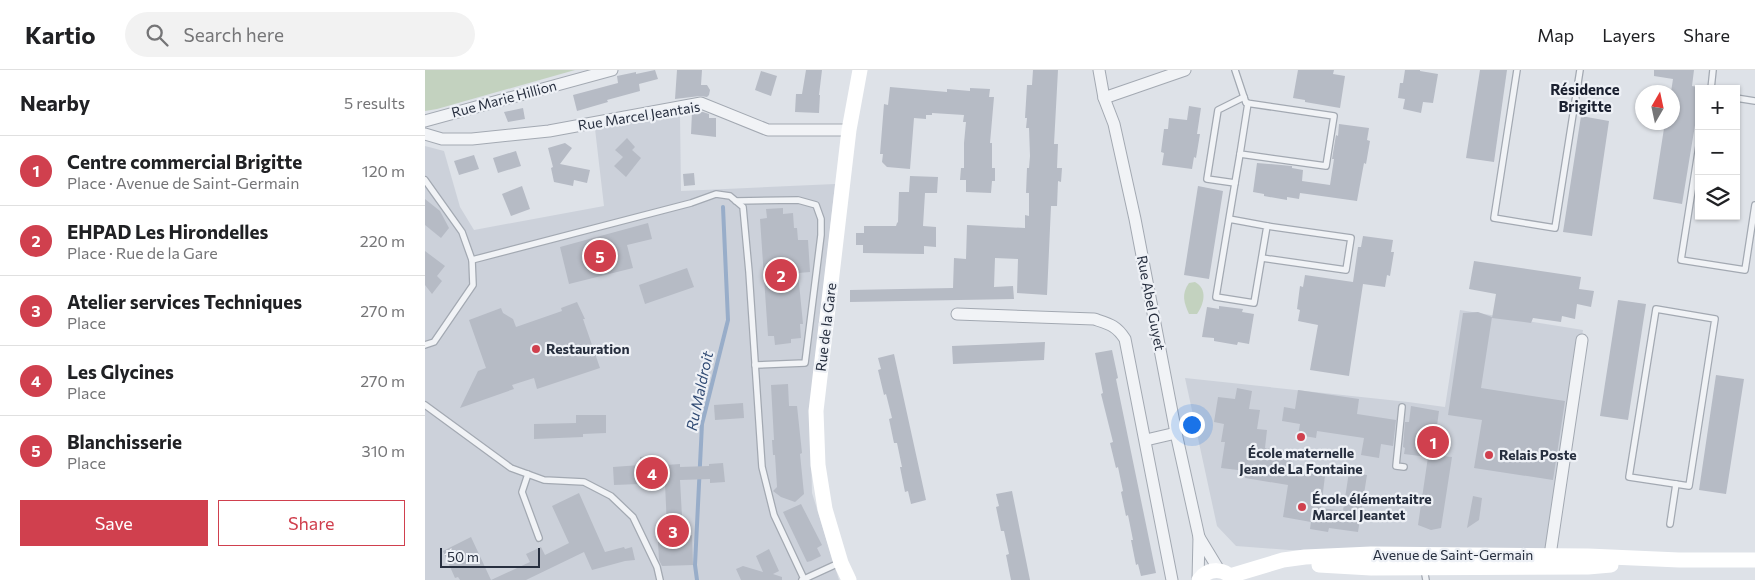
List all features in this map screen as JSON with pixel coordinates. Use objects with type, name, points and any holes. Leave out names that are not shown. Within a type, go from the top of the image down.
[{"type":"main road","name":"Rue de la Gare","points":[[849,580],[841,563],[825,509],[818,465],[816,411],[849,130],[860,70]]},
{"type":"main road","name":"Avenue de Saint-Germain","points":[[1199,580],[1206,573],[1228,575],[1283,560],[1305,557],[1371,554],[1424,567]]},
{"type":"main road","name":"Avenue de Saint-Germain","points":[[1255,580],[1270,572],[1306,564],[1371,568],[1549,561],[1589,567],[1679,560],[1755,560]]},
{"type":"street","name":"Rue Marie Hillion","points":[[425,121],[612,70]]},
{"type":"street","name":"Rue Abel Guyet","points":[[1099,70],[1104,98],[1114,124],[1175,433],[1199,537],[1199,580]]},
{"type":"street","points":[[1104,98],[1185,70]]},
{"type":"street","name":"Rue Marcel Jeantais","points":[[425,134],[442,139],[472,139],[549,131],[701,103],[768,130],[849,130]]},
{"type":"street","points":[[957,314],[1094,319],[1119,329],[1125,339],[1172,580]]},
{"type":"street","points":[[1549,561],[1582,340]]},
{"type":"street","points":[[1146,440],[1175,433]]},
{"type":"street","name":"Rue Abel Guyet","points":[[1199,537],[1228,575]]},
{"type":"lane","points":[[1235,70],[1246,103],[1333,116],[1325,166],[1240,154]]},
{"type":"lane","points":[[1517,70],[1494,218],[1555,228],[1579,70]]},
{"type":"lane","points":[[1711,85],[1713,70]]},
{"type":"lane","points":[[1235,183],[1207,179],[1218,110],[1243,97]]},
{"type":"lane","points":[[1740,99],[1755,101]]},
{"type":"lane","points":[[1248,103],[1216,297],[1254,303],[1267,226]]},
{"type":"lane","points":[[1695,171],[1681,260],[1745,270],[1755,206]]},
{"type":"lane","points":[[425,180],[462,232],[471,260],[473,285],[435,342],[425,345]]},
{"type":"lane","points":[[471,260],[691,203],[716,194],[730,196],[743,207],[762,467],[774,514],[803,580],[841,563]]},
{"type":"lane","points":[[736,201],[798,200],[816,205],[821,219],[821,235],[805,363],[755,365]]},
{"type":"lane","points":[[1229,219],[1351,238],[1346,270],[1262,258]]},
{"type":"lane","points":[[1656,309],[1715,319],[1689,486],[1676,484],[1629,477],[1656,309]]},
{"type":"lane","points":[[425,405],[511,468],[544,480],[584,482],[611,496],[633,517],[657,567],[660,580]]},
{"type":"lane","points":[[1402,407],[1396,466],[1405,467]]},
{"type":"lane","points":[[528,474],[522,492],[539,538]]},
{"type":"lane","points":[[1669,524],[1676,484]]},
{"type":"shaded area","points":[[680,115],[681,191],[835,184],[810,410],[812,493],[839,580],[425,580],[425,146],[444,151],[460,207],[474,230],[604,206],[595,129]]},
{"type":"shaded area","points":[[1460,310],[1583,330],[1550,550],[1289,550],[1236,546],[1217,526],[1185,378],[1445,407]]},
{"type":"green space","points":[[425,70],[575,70],[425,111]]},
{"type":"green space","points":[[1195,282],[1202,289],[1204,297],[1197,314],[1189,314],[1184,295],[1189,283]]},
{"type":"building","points":[[655,70],[658,79],[639,84],[640,91],[577,111],[573,95],[618,83],[617,76]]},
{"type":"building","points":[[677,70],[702,70],[701,85],[707,85],[710,90],[709,95],[707,97],[675,99]]},
{"type":"building","points":[[806,70],[822,70],[819,113],[795,112],[796,94],[802,94]]},
{"type":"building","points":[[1033,70],[1058,70],[1054,144],[1058,144],[1057,168],[1062,168],[1061,182],[1058,181],[1057,206],[1051,206],[1047,295],[1017,293],[1018,259],[995,258],[994,287],[1013,286],[1014,299],[850,302],[850,290],[953,288],[954,258],[966,259],[967,225],[1025,228],[1025,215],[1029,216],[1029,193],[1026,193],[1027,168],[1029,168],[1030,156],[1029,128],[1026,128],[1027,118],[1025,118],[1027,85],[1032,85]]},
{"type":"building","points":[[1298,70],[1334,70],[1333,74],[1345,76],[1340,108],[1293,98]]},
{"type":"building","points":[[1405,70],[1420,70],[1438,74],[1433,103],[1423,102],[1421,113],[1403,109],[1405,99],[1398,98],[1400,83],[1403,83]]},
{"type":"building","points":[[1480,70],[1507,70],[1494,162],[1466,158]]},
{"type":"building","points":[[1654,70],[1694,70],[1692,86],[1695,86],[1695,125],[1682,204],[1653,199],[1664,130],[1680,130],[1680,85],[1672,85],[1673,79],[1654,76]]},
{"type":"building","points":[[761,71],[777,76],[771,96],[755,90]]},
{"type":"building","points":[[890,87],[947,92],[947,89],[970,91],[970,88],[990,89],[989,97],[994,97],[990,143],[992,143],[992,168],[995,168],[995,181],[992,181],[991,193],[966,192],[966,180],[960,180],[961,168],[964,168],[966,122],[963,122],[964,115],[932,113],[932,115],[926,115],[926,119],[914,118],[910,169],[887,167],[882,162],[883,154],[880,154],[884,104],[888,105]]},
{"type":"building","points":[[1189,106],[1201,108],[1197,134],[1200,134],[1192,169],[1162,165],[1164,153],[1161,152],[1164,129],[1168,129],[1169,118],[1187,120]]},
{"type":"building","points":[[523,108],[525,119],[508,122],[504,112]]},
{"type":"building","points":[[692,112],[703,112],[709,114],[709,118],[716,118],[716,137],[691,134]]},
{"type":"building","name":"Résidence Brigitte","points":[[1581,116],[1609,121],[1592,236],[1563,232]]},
{"type":"building","points":[[1339,124],[1369,128],[1367,140],[1370,141],[1357,201],[1300,193],[1299,199],[1287,197],[1287,200],[1253,192],[1257,163],[1292,166],[1292,168],[1303,170],[1302,181],[1330,185],[1334,159],[1332,159]]},
{"type":"building","points":[[627,138],[635,147],[632,150],[641,158],[626,177],[614,166],[623,157],[615,150]]},
{"type":"building","points":[[565,143],[572,148],[560,164],[590,170],[587,183],[574,180],[573,186],[554,182],[551,168],[553,167],[548,148]]},
{"type":"building","points":[[516,151],[521,166],[498,173],[493,158]]},
{"type":"building","points":[[474,155],[479,169],[459,175],[454,161]]},
{"type":"building","points":[[694,173],[695,185],[684,186],[683,174]]},
{"type":"building","points":[[910,176],[938,177],[937,193],[925,193],[923,226],[936,227],[936,247],[924,246],[924,254],[863,253],[863,245],[856,245],[856,233],[864,233],[864,226],[896,226],[898,222],[899,192],[909,192]]},
{"type":"building","points":[[522,186],[530,209],[511,216],[502,194]]},
{"type":"building","points":[[1198,186],[1223,191],[1209,279],[1184,275]]},
{"type":"building","points":[[425,199],[440,211],[449,228],[441,238],[425,225]]},
{"type":"building","points":[[783,208],[783,214],[793,213],[794,228],[797,228],[798,240],[808,240],[810,272],[798,273],[803,324],[800,324],[801,338],[791,339],[791,343],[775,345],[774,336],[768,336],[760,219],[767,218],[766,209]]},
{"type":"building","points":[[648,223],[652,239],[627,245],[633,268],[569,284],[560,247]]},
{"type":"building","points":[[1363,236],[1393,240],[1391,252],[1394,252],[1390,276],[1387,275],[1385,287],[1363,284],[1349,376],[1310,370],[1318,325],[1298,321],[1300,310],[1297,309],[1300,286],[1303,287],[1305,275],[1353,282],[1358,247],[1361,247]]},
{"type":"building","points":[[425,251],[445,266],[437,276],[442,281],[432,294],[425,285]]},
{"type":"building","points":[[1474,261],[1581,277],[1579,289],[1594,291],[1591,307],[1577,304],[1575,319],[1562,316],[1561,322],[1533,318],[1531,323],[1492,318],[1496,294],[1469,289]]},
{"type":"building","points":[[687,268],[694,287],[645,304],[639,285]]},
{"type":"building","points":[[1618,300],[1646,304],[1628,420],[1600,416]]},
{"type":"building","name":"Restauration","points":[[577,302],[585,319],[583,319],[600,368],[537,389],[534,378],[512,385],[514,389],[460,408],[478,371],[486,368],[469,320],[501,308],[503,313],[513,319],[516,327],[562,311],[561,308]]},
{"type":"building","points":[[1219,306],[1243,309],[1242,312],[1254,314],[1249,344],[1238,342],[1237,345],[1214,341],[1214,338],[1202,337],[1207,307],[1219,309]]},
{"type":"building","points":[[1478,312],[1492,317],[1481,388],[1565,401],[1553,480],[1474,468],[1482,420],[1448,415],[1463,313]]},
{"type":"building","points":[[1045,342],[1044,360],[953,364],[952,346]]},
{"type":"building","points":[[1112,350],[1118,378],[1116,379],[1156,573],[1141,576],[1138,564],[1136,565],[1128,515],[1126,516],[1121,492],[1123,491],[1118,467],[1116,468],[1110,443],[1113,442],[1101,394],[1103,393],[1095,353]]},
{"type":"building","points":[[894,354],[926,500],[911,504],[908,491],[905,492],[897,443],[894,443],[889,419],[892,418],[878,370],[881,369],[878,358]]},
{"type":"building","points":[[1716,375],[1744,379],[1726,494],[1699,490]]},
{"type":"building","points":[[788,384],[789,406],[797,406],[802,453],[800,454],[804,494],[795,502],[781,497],[773,491],[777,487],[772,440],[774,440],[771,385]]},
{"type":"building","points":[[1237,388],[1252,391],[1249,409],[1260,410],[1257,429],[1267,430],[1265,448],[1293,452],[1290,470],[1325,476],[1321,508],[1343,511],[1349,472],[1367,475],[1358,532],[1329,528],[1328,532],[1310,529],[1311,522],[1283,517],[1288,485],[1245,478],[1246,471],[1221,468],[1225,442],[1221,442],[1224,424],[1214,422],[1218,397],[1235,399]]},
{"type":"building","points":[[1298,390],[1359,399],[1357,414],[1396,420],[1393,446],[1381,444],[1379,458],[1361,455],[1364,438],[1317,431],[1316,438],[1298,435],[1300,424],[1282,421],[1284,407],[1295,409]]},
{"type":"building","points":[[743,403],[744,418],[715,420],[714,405]]},
{"type":"building","points":[[1411,406],[1439,411],[1433,455],[1452,457],[1441,528],[1431,530],[1418,525],[1428,457],[1404,454],[1405,422],[1409,422]]},
{"type":"building","points":[[576,415],[606,415],[606,433],[583,434],[583,437],[534,439],[534,424],[576,423]]},
{"type":"building","points":[[652,456],[652,466],[680,464],[680,467],[709,466],[709,464],[723,463],[725,482],[710,483],[710,479],[680,480],[683,535],[692,535],[693,565],[662,566],[659,560],[658,542],[664,541],[663,527],[667,527],[665,483],[614,485],[613,467],[640,465],[640,457]]},
{"type":"building","points":[[1012,491],[1030,580],[1011,580],[1006,555],[1009,554],[1004,531],[1001,531],[996,507],[999,506],[996,494]]},
{"type":"building","points":[[579,493],[605,552],[632,547],[635,560],[592,570],[584,552],[526,580],[491,580],[530,562],[526,554],[541,547],[545,555],[569,543],[552,506]]},
{"type":"building","points":[[1473,496],[1482,498],[1479,520],[1467,528]]},
{"type":"building","points":[[801,504],[822,545],[817,548],[821,556],[807,562],[783,512]]},
{"type":"building","points":[[471,537],[491,580],[460,580],[458,577],[455,578],[443,551]]},
{"type":"building","points":[[769,549],[779,571],[773,574],[782,577],[782,580],[741,580],[736,569],[743,566],[763,572],[756,556]]},
{"type":"waterway","name":"Ru Maldroit","points":[[697,580],[695,565],[702,424],[728,320],[723,207]]},
{"type":"place","name":"Blanchisserie","points":[[600,256]]},
{"type":"place","name":"EHPAD Les Hirondelles","points":[[781,275]]},
{"type":"place","name":"Restauration","points":[[536,349]]},
{"type":"place","name":"École maternelle Jean de La Fontaine","points":[[1301,437]]},
{"type":"place","name":"Centre commercial Brigitte","points":[[1433,442]]},
{"type":"place","name":"Relais Poste","points":[[1489,455]]},
{"type":"place","name":"Les Glycines","points":[[652,473]]},
{"type":"place","name":"École élémentaitre Marcel Jeantet","points":[[1302,507]]},
{"type":"place","name":"Atelier services Techniques","points":[[673,531]]},
{"type":"district","name":"Résidence Brigitte","points":[[1585,98]]}]
